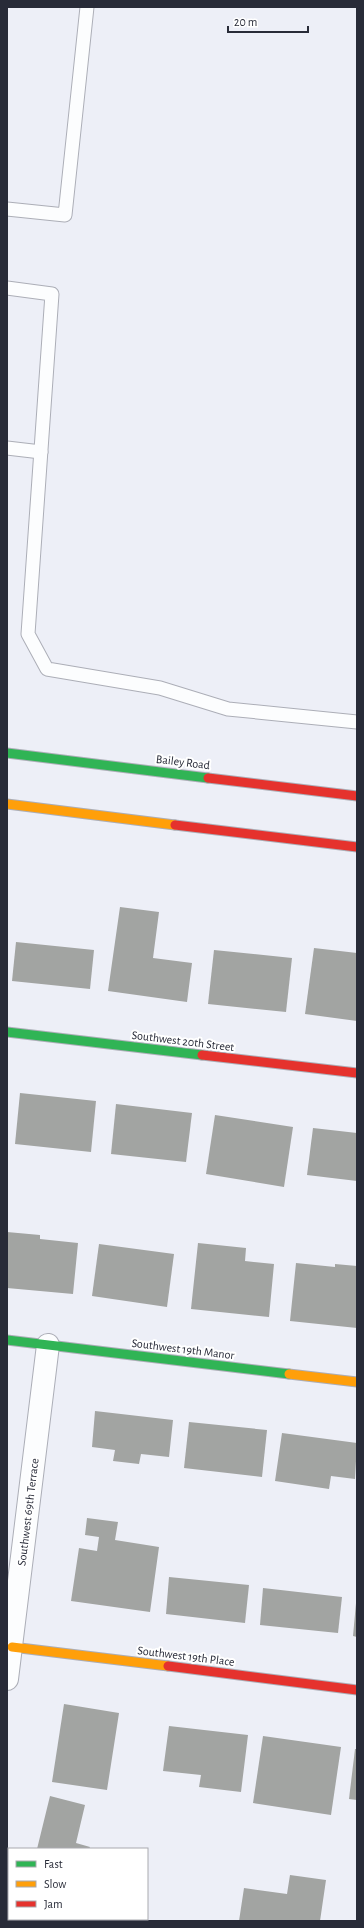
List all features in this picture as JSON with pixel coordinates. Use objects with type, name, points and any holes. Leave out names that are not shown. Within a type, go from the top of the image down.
[{"type":"street","name":"Bailey Road","points":[[7,753],[357,796]]},
{"type":"street","points":[[7,804],[357,847]]},
{"type":"street","name":"Southwest 20th Street","points":[[7,1032],[357,1073]]},
{"type":"street","name":"Southwest 19th Manor","points":[[7,1340],[357,1382]]},
{"type":"street","name":"Southwest 69th Terrace","points":[[7,1679],[48,1345]]},
{"type":"street","name":"Southwest 19th Place","points":[[12,1646],[357,1690]]},
{"type":"lane","points":[[7,209],[65,215],[70,182],[87,7]]},
{"type":"lane","points":[[7,288],[52,294],[28,634],[47,669],[160,688],[228,710],[357,722]]},
{"type":"lane","points":[[7,448],[41,452]]},
{"type":"building","points":[[120,907],[159,912],[153,958],[192,963],[187,1002],[108,991]]},
{"type":"building","points":[[16,942],[94,950],[90,989],[12,981]]},
{"type":"building","points":[[314,948],[357,953],[357,1021],[305,1014]]},
{"type":"building","points":[[214,950],[292,958],[286,1012],[208,1004]]},
{"type":"building","points":[[20,1093],[96,1101],[91,1152],[15,1144]]},
{"type":"building","points":[[116,1104],[192,1113],[186,1162],[111,1154]]},
{"type":"building","points":[[215,1115],[293,1127],[284,1187],[206,1174]]},
{"type":"building","points":[[313,1128],[357,1133],[357,1181],[307,1175]]},
{"type":"building","points":[[7,1232],[40,1235],[40,1239],[78,1243],[73,1294],[7,1288]]},
{"type":"building","points":[[198,1243],[246,1248],[245,1261],[274,1264],[269,1317],[191,1309]]},
{"type":"building","points":[[99,1244],[174,1254],[167,1307],[92,1296]]},
{"type":"building","points":[[296,1263],[335,1267],[335,1264],[357,1266],[357,1328],[290,1321]]},
{"type":"building","points":[[95,1411],[173,1420],[169,1457],[141,1454],[139,1464],[113,1461],[115,1450],[92,1447]]},
{"type":"building","points":[[189,1422],[267,1430],[262,1477],[184,1468]]},
{"type":"building","points":[[282,1433],[357,1443],[355,1479],[331,1476],[329,1489],[275,1481]]},
{"type":"building","points":[[87,1518],[118,1522],[115,1540],[159,1547],[150,1612],[71,1601],[79,1548],[97,1551],[99,1537],[85,1535]]},
{"type":"building","points":[[169,1577],[249,1585],[245,1623],[166,1614]]},
{"type":"building","points":[[263,1588],[342,1597],[338,1633],[260,1625]]},
{"type":"building","points":[[357,1603],[357,1637],[353,1636]]},
{"type":"building","points":[[64,1704],[119,1713],[107,1790],[52,1782]]},
{"type":"building","points":[[169,1726],[248,1735],[241,1792],[199,1787],[201,1775],[163,1771]]},
{"type":"building","points":[[263,1736],[341,1747],[331,1815],[253,1803]]},
{"type":"building","points":[[355,1749],[357,1749],[357,1800],[349,1799]]},
{"type":"building","points":[[50,1796],[85,1805],[76,1843],[90,1848],[37,1848]]},
{"type":"building","points":[[290,1875],[326,1880],[320,1921],[239,1921],[244,1888],[287,1894]]},
{"type":"traffic: fast","points":[[7,753],[208,778]]},
{"type":"traffic: fast","points":[[7,1032],[202,1055]]},
{"type":"traffic: fast","points":[[7,1340],[289,1374]]},
{"type":"traffic: slow","points":[[7,804],[175,825]]},
{"type":"traffic: slow","points":[[289,1374],[357,1382]]},
{"type":"traffic: slow","points":[[12,1647],[168,1666]]},
{"type":"traffic: jam","points":[[208,778],[357,796]]},
{"type":"traffic: jam","points":[[175,825],[357,847]]},
{"type":"traffic: jam","points":[[202,1055],[357,1073]]},
{"type":"traffic: jam","points":[[168,1666],[357,1690]]}]
